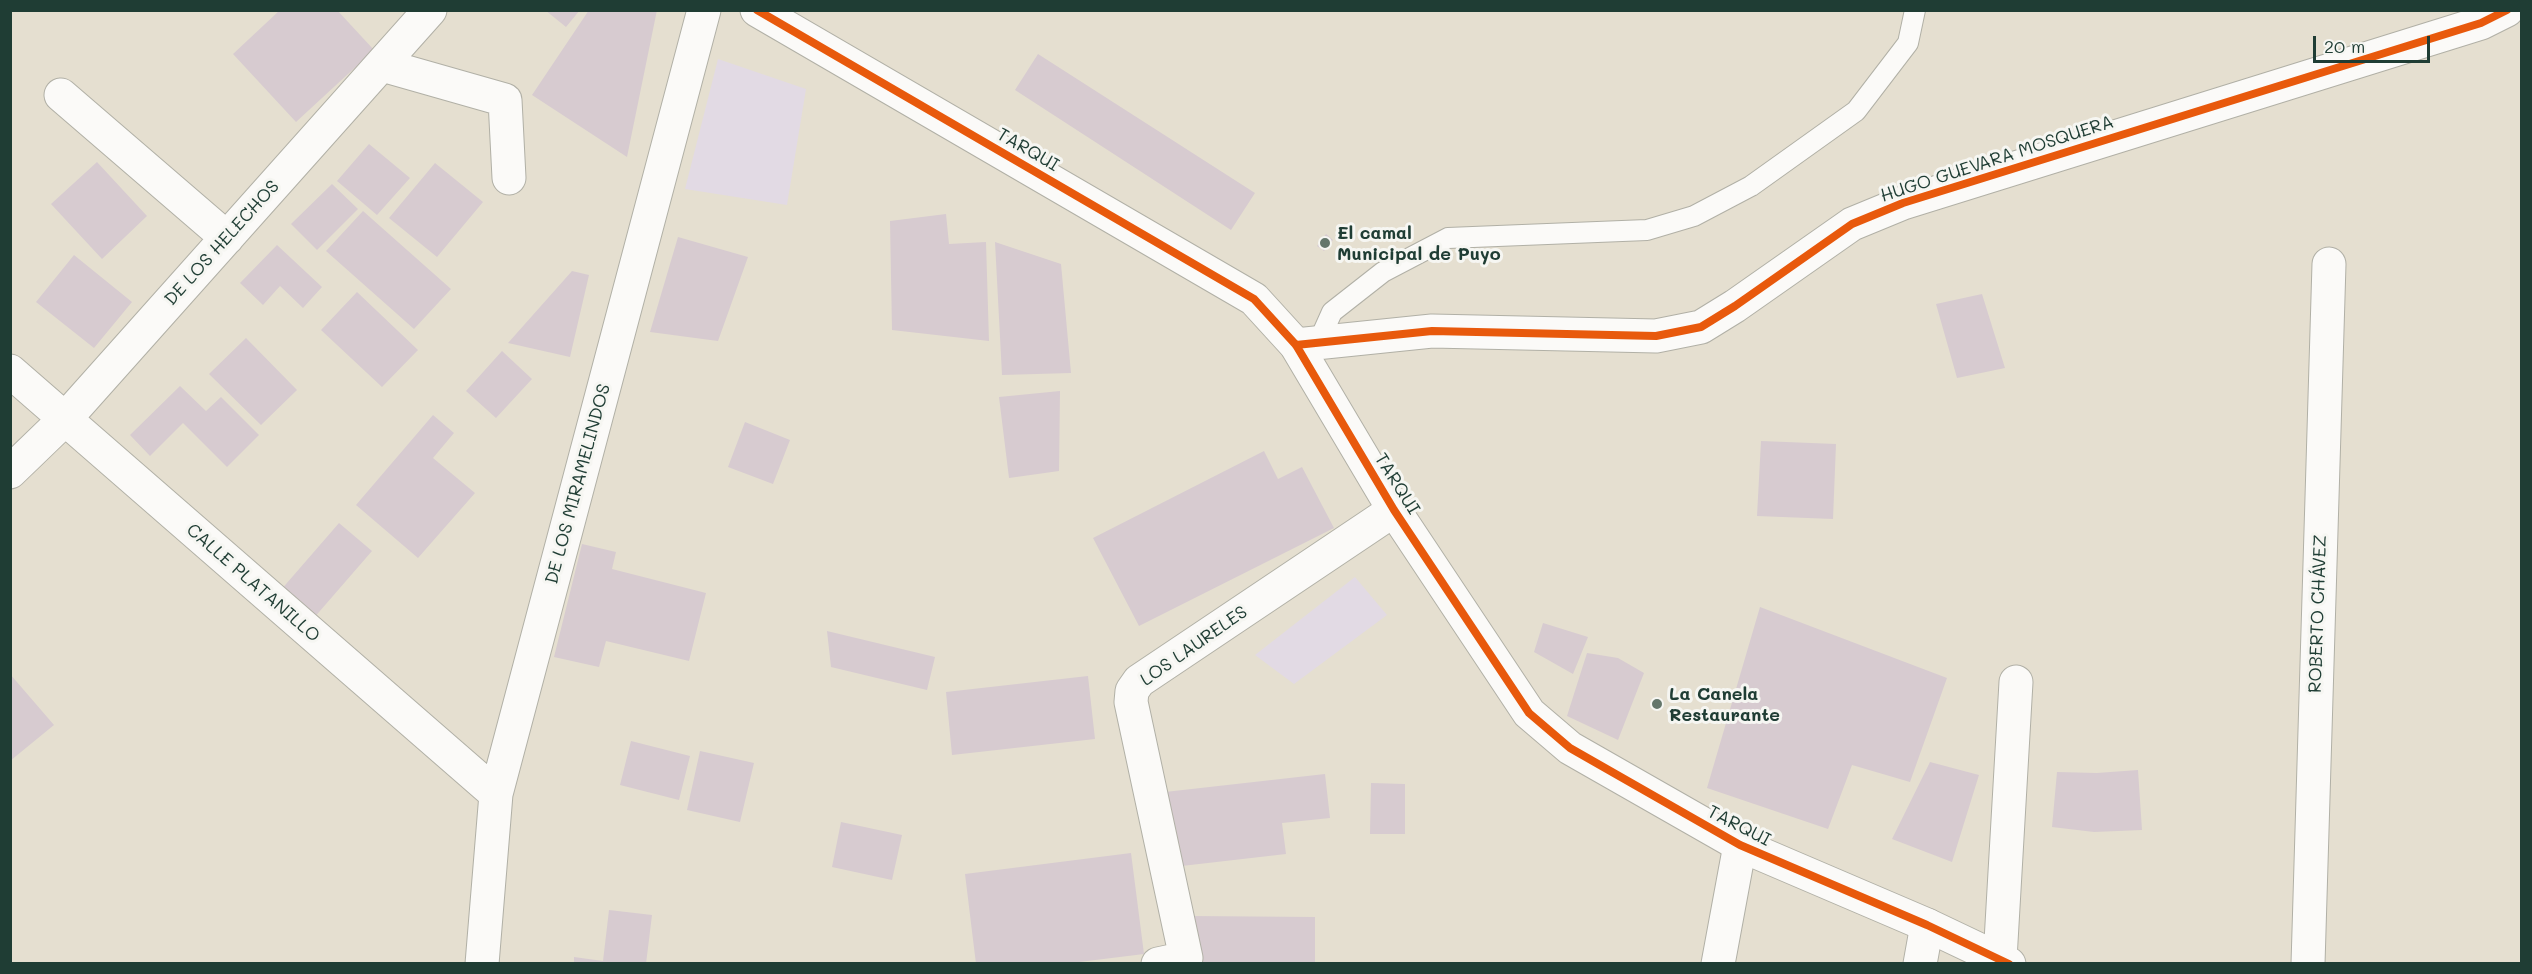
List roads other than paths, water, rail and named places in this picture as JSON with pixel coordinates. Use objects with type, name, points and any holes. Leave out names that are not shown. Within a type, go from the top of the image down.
[{"type":"street","name":"DE LOS HELECHOS","points":[[10,472],[65,419],[430,10]]},
{"type":"street","name":"DE LOS MIRAMELINDOS","points":[[482,963],[496,795],[704,10]]},
{"type":"street","name":"TARQUI","points":[[758,10],[1254,299],[1307,343],[1394,510],[1529,713],[1570,748],[1740,845],[2005,961]]},
{"type":"street","name":"HUGO GUEVARA MOSQUERA","points":[[1307,343],[1432,331],[1656,336],[1701,327],[1735,306],[1852,224],[1903,203],[2481,23],[2507,10]]},
{"type":"street","points":[[382,65],[505,100],[509,178]]},
{"type":"street","points":[[61,95],[227,238]]},
{"type":"street","name":"ROBERTO CHÁVEZ","points":[[2308,963],[2329,264]]},
{"type":"street","name":"CALLE PLATANILLO","points":[[10,371],[496,795]]},
{"type":"street","name":"LOS LAURELES","points":[[1172,961],[1131,702],[1132,691],[1139,681],[1394,510]]},
{"type":"street","points":[[2005,961],[2016,682]]},
{"type":"street","points":[[1718,963],[1740,845]]},
{"type":"street","points":[[1920,963],[1927,925]]},
{"type":"lane","points":[[1307,343],[1332,312],[1383,272],[1448,238],[1647,230],[1694,216],[1751,186],[1856,111],[1908,43],[1915,10]]},
{"type":"place","name":"El camal Municipal de Puyo","points":[[1325,243]]},
{"type":"place","name":"La Canela Restaurante","points":[[1657,704]]}]
